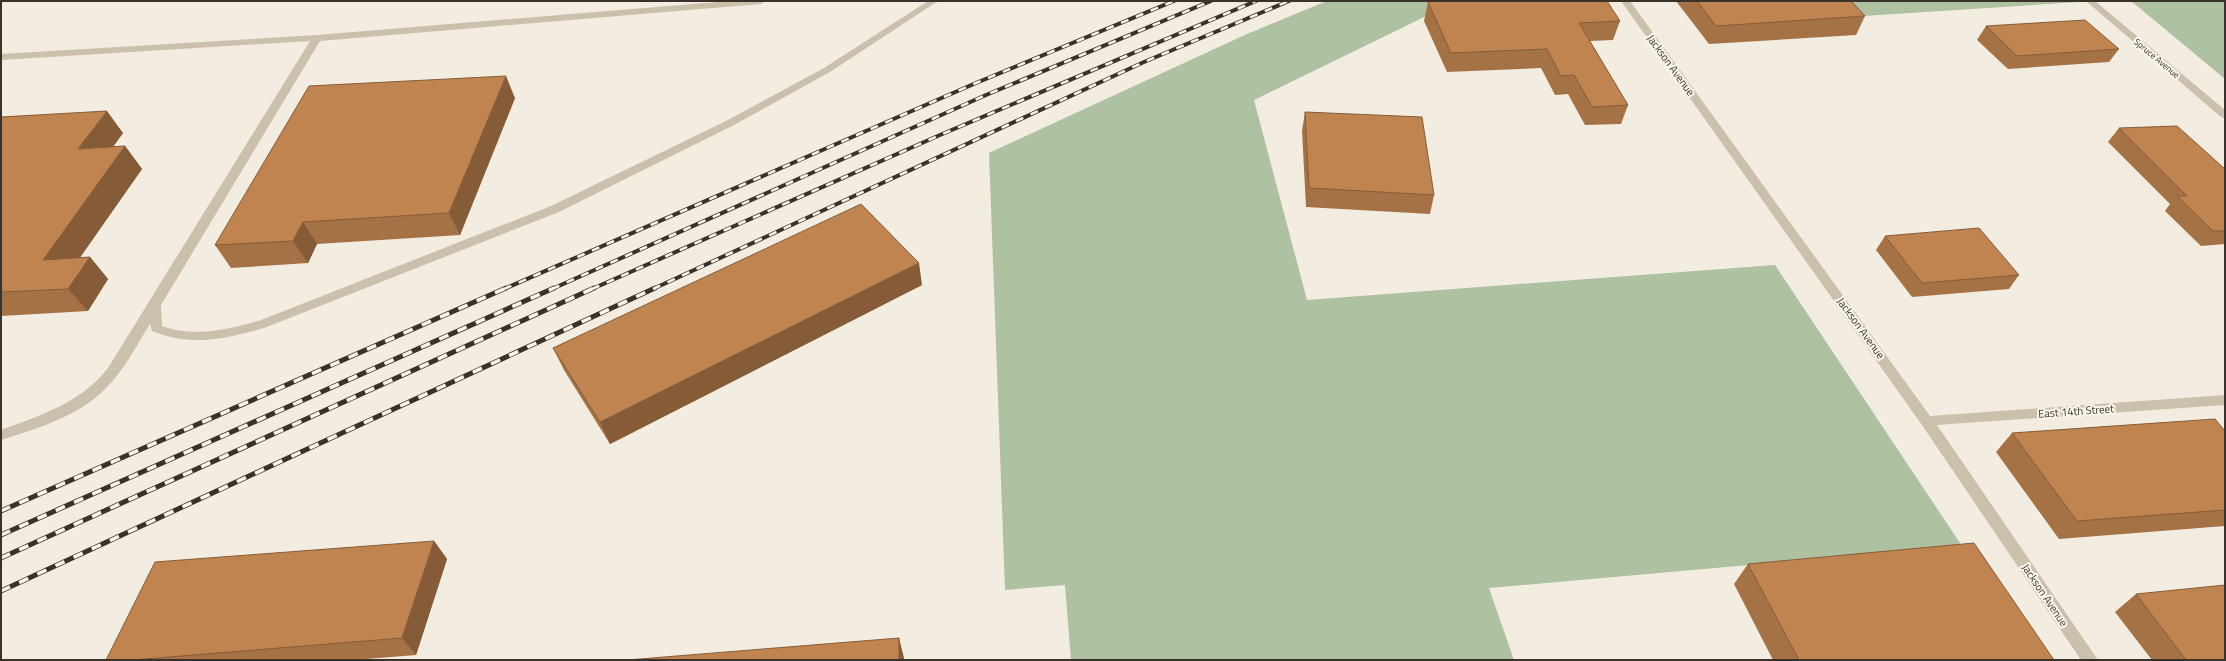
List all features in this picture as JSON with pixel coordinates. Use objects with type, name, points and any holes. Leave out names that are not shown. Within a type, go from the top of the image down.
[{"type":"street","points":[[1,58],[317,38],[761,1]]},
{"type":"street","points":[[155,302],[156,328],[171,335],[199,337],[229,333],[264,324],[555,209],[730,123],[827,70],[934,1]]},
{"type":"street","name":"Jackson Avenue","points":[[1625,1],[1927,421],[2090,660]]},
{"type":"street","name":"Spruce Avenue","points":[[2090,1],[2225,115]]},
{"type":"street","points":[[1,435],[48,417],[90,396],[114,368],[317,38]]},
{"type":"street","name":"East 14th Street","points":[[1927,421],[2225,400]]},
{"type":"green space","points":[[1327,1],[1457,1],[1254,100],[1307,300],[1775,265],[1962,546],[1489,588],[1514,660],[1071,660],[1065,585],[1005,590],[989,153],[1247,34]]},
{"type":"green space","points":[[1849,1],[2079,1],[2080,2],[1863,16]]},
{"type":"green space","points":[[2131,1],[2225,1],[2225,79]]},
{"type":"building","points":[[1607,1],[1620,21],[1579,23],[1628,105],[1592,107],[1574,75],[1561,76],[1547,49],[1451,53],[1428,2]]},
{"type":"building","points":[[1697,1],[1851,1],[1865,16],[1716,26]]},
{"type":"building","points":[[2085,20],[2119,49],[2017,56],[1986,26]]},
{"type":"building","points":[[506,76],[449,213],[303,222],[293,241],[215,245],[309,86]]},
{"type":"building","points":[[107,111],[78,149],[125,146],[43,260],[90,257],[68,289],[1,292],[1,117]]},
{"type":"building","points":[[1305,112],[1422,117],[1434,195],[1309,188]]},
{"type":"building","points":[[2177,126],[2225,169],[2225,231],[2213,231],[2177,196],[2187,196],[2119,128]]},
{"type":"building","points":[[861,204],[919,263],[600,422],[553,348]]},
{"type":"building","points":[[1979,228],[2019,275],[1922,283],[1885,236]]},
{"type":"building","points":[[2215,419],[2225,431],[2225,510],[2077,521],[2012,433]]},
{"type":"building","points":[[434,541],[402,638],[132,660],[106,660],[155,562]]},
{"type":"building","points":[[1974,543],[2054,660],[1799,660],[1748,564]]},
{"type":"building","points":[[2225,585],[2225,660],[2186,660],[2136,594]]},
{"type":"building","points":[[899,638],[899,660],[627,660]]},
{"type":"railway","points":[[504,289],[976,83],[1174,1]]},
{"type":"railway","points":[[552,289],[986,95],[1211,1]]},
{"type":"railway","points":[[592,289],[940,135],[1256,1]]},
{"type":"railway","points":[[653,289],[1144,62],[1289,1]]},
{"type":"railway","points":[[1,511],[506,288]]},
{"type":"railway","points":[[1,535],[554,288]]},
{"type":"railway","points":[[1,558],[594,288]]},
{"type":"railway","points":[[1,591],[655,288]]}]
